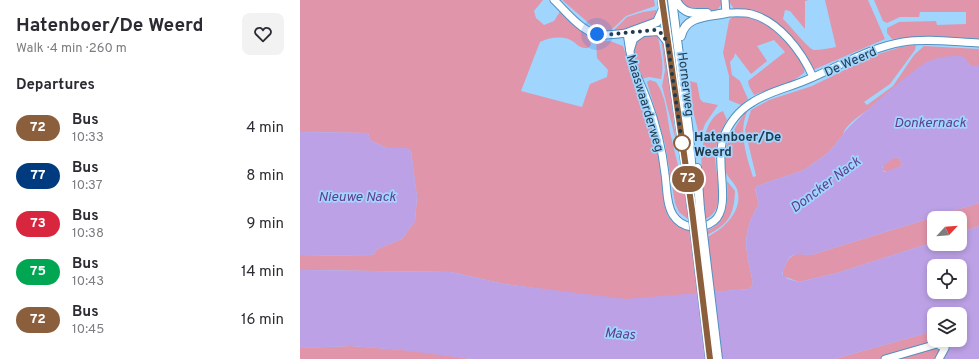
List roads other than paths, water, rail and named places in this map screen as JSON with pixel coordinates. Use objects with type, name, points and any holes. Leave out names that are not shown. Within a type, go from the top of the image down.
[{"type":"main road","points":[[675,1],[687,13],[726,13]]},
{"type":"main road","name":"Hornerweg","points":[[675,1],[681,36],[710,359]]},
{"type":"main road","name":"Hornerweg","points":[[675,1],[689,134],[691,168]]},
{"type":"main road","points":[[627,33],[657,22],[662,16],[664,2]]},
{"type":"main road","name":"Hornerweg","points":[[664,2],[691,168],[714,359]]},
{"type":"main road","name":"Hornerweg","points":[[664,2],[668,46],[696,209],[718,359]]},
{"type":"main road","points":[[681,36],[684,26],[691,21],[726,13]]},
{"type":"main road","points":[[627,33],[659,31],[664,36],[668,46]]},
{"type":"main road","points":[[630,49],[633,39],[643,32]]},
{"type":"street","points":[[554,0],[576,22],[592,32],[604,35],[627,33]]},
{"type":"street","points":[[725,0],[726,13]]},
{"type":"street","name":"De Weerd","points":[[726,13],[751,14],[774,26],[794,47],[806,63],[813,77],[866,52],[890,44],[914,41],[979,43]]},
{"type":"street","name":"Maaswaarderweg","points":[[627,33],[634,68],[646,98],[658,136],[671,211],[677,220],[690,227],[709,225],[717,218],[722,210],[723,198],[720,154],[726,133],[733,120],[741,110],[753,101],[813,77]]},
{"type":"street","points":[[885,359],[937,344],[945,348],[939,359]]},
{"type":"water","points":[[943,57],[964,57],[971,66],[979,66],[979,203],[953,211],[927,211],[927,219],[811,255],[798,254],[791,256],[782,274],[788,279],[799,282],[837,273],[927,244],[927,251],[967,251],[967,230],[979,226],[979,359],[942,359],[950,347],[967,347],[967,307],[927,307],[927,333],[834,359],[472,359],[401,350],[351,346],[300,348],[300,270],[451,272],[504,284],[626,299],[748,289],[753,283],[746,243],[749,225],[759,204],[755,188],[804,170],[828,153],[855,121],[920,66]],"holes":[[[895,157],[900,159],[902,166],[884,172],[882,167]]]},
{"type":"water","name":"Nieuwe Nack","points":[[300,132],[368,133],[370,140],[387,148],[407,148],[411,151],[417,196],[415,221],[402,239],[377,249],[374,254],[364,256],[300,255]]},
{"type":"place","name":"Hatenboer/De Weerd","points":[[682,143]]},
{"type":"water label","name":"Donkernack","points":[[930,122]]},
{"type":"water label","name":"Doncker Nack","points":[[825,184]]},
{"type":"water label","name":"Maas","points":[[620,333]]}]
